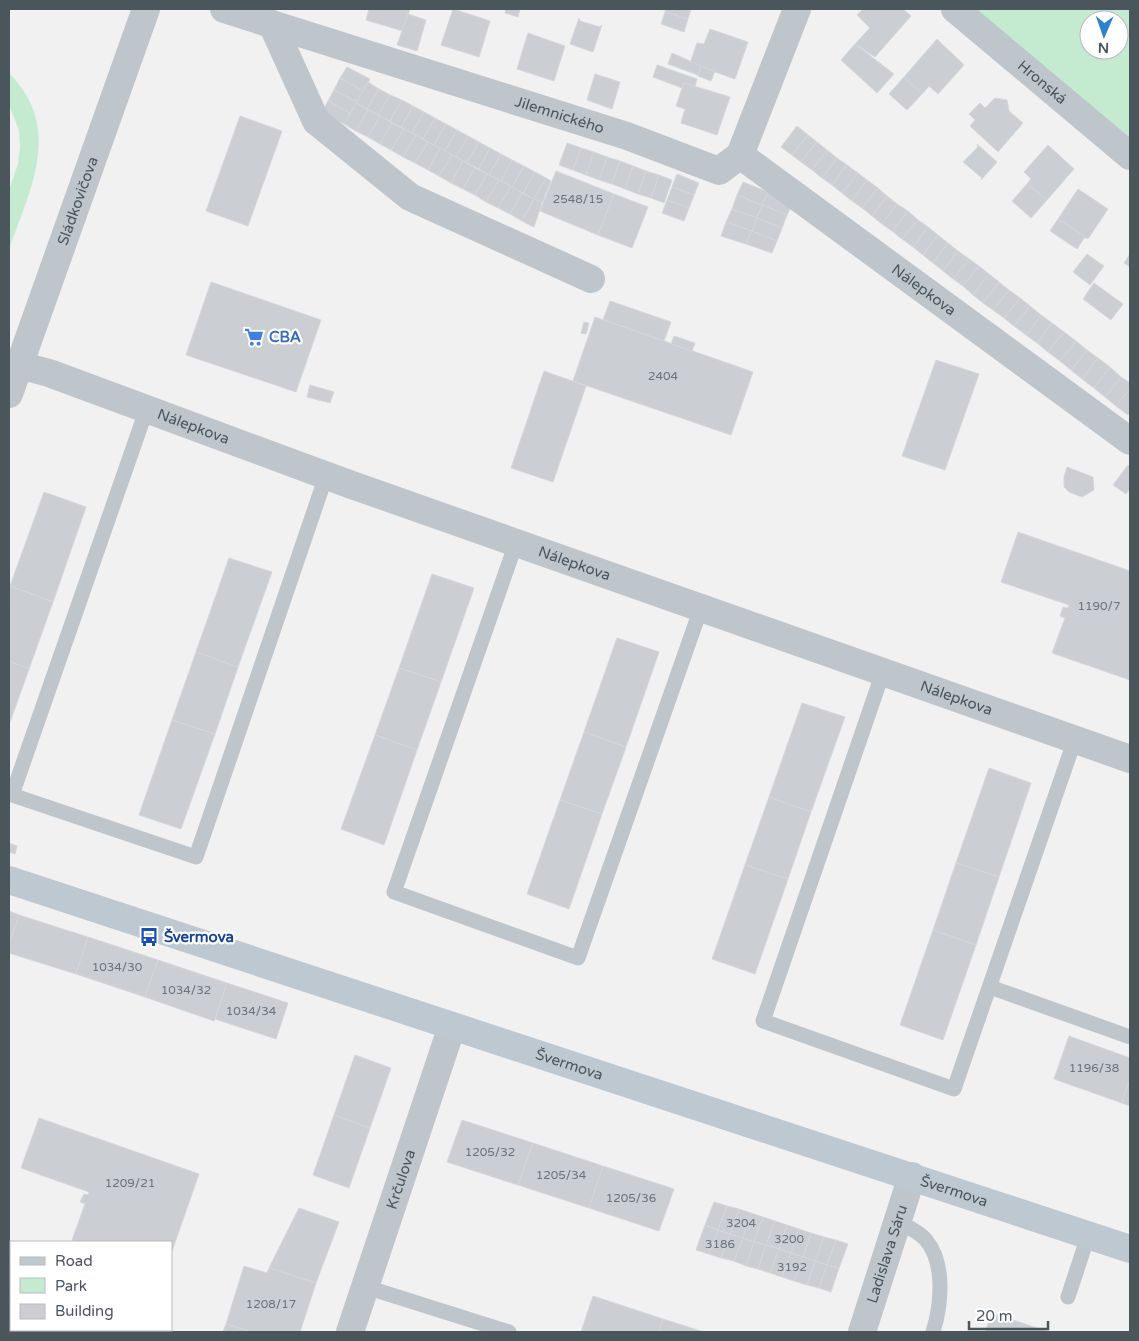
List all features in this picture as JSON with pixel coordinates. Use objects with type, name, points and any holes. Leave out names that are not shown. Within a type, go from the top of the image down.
[{"type":"street","name":"Sládkovičova","points":[[9,394],[146,9]]},
{"type":"street","name":"Jilemnického","points":[[224,9],[627,136],[719,172],[740,156]]},
{"type":"street","points":[[740,156],[797,9]]},
{"type":"street","name":"Hronská","points":[[955,9],[1130,156]]},
{"type":"street","points":[[272,24],[316,120],[410,198],[591,279]]},
{"type":"street","name":"Nálepkova","points":[[740,156],[1130,441]]},
{"type":"street","name":"Nálepkova","points":[[19,365],[50,372],[326,476],[1130,759]]},
{"type":"street","name":"Švermova","points":[[9,880],[1130,1249]]},
{"type":"street","name":"Krčulova","points":[[350,1332],[452,1026]]},
{"type":"street","name":"Ladislava Sáru","points":[[862,1332],[912,1176]]},
{"type":"lane","points":[[147,408],[12,795],[196,857],[326,476]]},
{"type":"lane","points":[[516,543],[394,892],[569,955],[578,958],[701,608]]},
{"type":"lane","points":[[883,672],[763,1021],[954,1089],[1075,739]]},
{"type":"lane","points":[[990,987],[1130,1037]]},
{"type":"lane","points":[[897,1221],[926,1240],[935,1257],[939,1278],[939,1311],[933,1332]]},
{"type":"lane","points":[[1068,1297],[1088,1236]]},
{"type":"lane","points":[[366,1287],[509,1332]]},
{"type":"green space","points":[[955,9],[1130,9],[1130,156]]},
{"type":"green space","points":[[9,73],[26,94],[35,115],[39,137],[38,159],[33,182],[9,250],[9,190],[18,164],[20,147],[19,130],[9,105]]},
{"type":"building","points":[[369,9],[410,9],[403,31],[366,20]]},
{"type":"building","points":[[453,9],[490,21],[479,57],[441,45]]},
{"type":"building","points":[[506,9],[520,9],[518,17],[505,13]]},
{"type":"building","points":[[666,9],[691,9],[688,19],[665,12]]},
{"type":"building","points":[[863,9],[903,9],[911,16],[875,57],[855,44],[870,28],[857,15]]},
{"type":"building","points":[[665,12],[688,19],[684,32],[661,24]]},
{"type":"building","points":[[408,14],[426,20],[417,51],[397,45]]},
{"type":"building","points":[[579,18],[580,21],[600,27],[602,25],[593,52],[570,44]]},
{"type":"building","points":[[710,29],[748,42],[735,79],[690,63],[697,43],[704,44]]},
{"type":"building","points":[[528,33],[565,46],[554,81],[517,69]]},
{"type":"building","points":[[937,39],[964,65],[938,94],[929,86],[922,94],[904,77]]},
{"type":"building","points":[[855,44],[894,74],[877,93],[841,60]]},
{"type":"building","points":[[672,53],[701,66],[698,75],[668,64]]},
{"type":"building","points":[[657,65],[697,79],[695,86],[684,83],[682,88],[653,77]]},
{"type":"building","points":[[701,66],[715,71],[711,81],[698,76]]},
{"type":"building","points":[[347,67],[370,79],[363,91],[340,78]]},
{"type":"building","points":[[595,74],[620,82],[612,109],[587,100]]},
{"type":"building","points":[[904,77],[922,94],[907,110],[889,94]]},
{"type":"building","points":[[340,78],[363,91],[357,102],[334,90]]},
{"type":"building","points":[[368,82],[379,89],[367,109],[356,103]]},
{"type":"building","points":[[684,83],[730,97],[717,135],[681,123],[685,109],[676,106]]},
{"type":"building","points":[[379,89],[390,95],[378,115],[367,109]]},
{"type":"building","points":[[334,90],[357,102],[350,113],[328,101]]},
{"type":"building","points":[[390,95],[402,100],[390,121],[378,115]]},
{"type":"building","points":[[995,98],[1007,100],[1009,111],[1023,123],[998,152],[970,126],[975,120],[969,114],[980,103],[985,108]]},
{"type":"building","points":[[402,100],[413,106],[401,127],[390,121]]},
{"type":"building","points":[[328,101],[350,113],[344,124],[322,112]]},
{"type":"building","points":[[356,103],[368,110],[356,131],[344,124]]},
{"type":"building","points":[[413,106],[424,112],[412,133],[401,127]]},
{"type":"building","points":[[368,110],[380,116],[368,137],[356,131]]},
{"type":"building","points":[[424,112],[435,118],[423,139],[412,133]]},
{"type":"building","points":[[240,116],[282,131],[248,226],[206,211]]},
{"type":"building","points":[[380,116],[392,123],[380,144],[368,137]]},
{"type":"building","points":[[435,118],[446,124],[434,145],[423,139]]},
{"type":"building","points":[[392,123],[404,129],[391,150],[380,144]]},
{"type":"building","points":[[446,124],[457,130],[445,151],[434,145]]},
{"type":"building","points":[[797,126],[808,135],[792,155],[781,147]]},
{"type":"building","points":[[404,129],[416,135],[403,157],[391,150]]},
{"type":"building","points":[[457,130],[468,136],[456,157],[445,151]]},
{"type":"building","points":[[416,135],[428,142],[415,163],[403,157]]},
{"type":"building","points":[[808,135],[817,142],[801,162],[792,155]]},
{"type":"building","points":[[468,136],[479,142],[467,163],[456,157]]},
{"type":"building","points":[[428,142],[440,148],[428,170],[415,163]]},
{"type":"building","points":[[479,142],[490,148],[479,169],[467,163]]},
{"type":"building","points":[[817,142],[827,150],[812,170],[801,162]]},
{"type":"building","points":[[567,143],[581,148],[573,170],[559,165]]},
{"type":"building","points":[[977,144],[997,162],[981,180],[982,178],[963,162],[978,147]]},
{"type":"building","points":[[1048,145],[1074,169],[1047,200],[1027,184],[1031,179],[1024,172]]},
{"type":"building","points":[[440,148],[452,155],[439,176],[428,170]]},
{"type":"building","points":[[490,148],[501,154],[489,175],[479,169]]},
{"type":"building","points":[[581,148],[594,152],[586,175],[573,170]]},
{"type":"building","points":[[827,150],[837,158],[822,178],[812,170]]},
{"type":"building","points":[[594,152],[607,157],[599,180],[586,175]]},
{"type":"building","points":[[501,154],[512,160],[501,181],[489,175]]},
{"type":"building","points":[[452,155],[463,161],[451,183],[439,176]]},
{"type":"building","points":[[607,157],[620,161],[612,184],[599,180]]},
{"type":"building","points":[[837,158],[847,165],[832,185],[822,178]]},
{"type":"building","points":[[512,160],[524,166],[512,187],[501,181]]},
{"type":"building","points":[[463,161],[475,168],[463,189],[451,183]]},
{"type":"building","points":[[620,161],[633,166],[625,189],[612,184]]},
{"type":"building","points":[[847,165],[858,173],[842,193],[832,185]]},
{"type":"building","points":[[524,166],[535,172],[523,193],[512,187]]},
{"type":"building","points":[[633,166],[646,171],[638,194],[625,189]]},
{"type":"building","points":[[475,168],[487,174],[475,195],[463,189]]},
{"type":"building","points":[[556,171],[614,194],[598,235],[540,211]]},
{"type":"building","points":[[646,171],[659,175],[651,198],[638,194]]},
{"type":"building","points":[[535,172],[546,178],[534,199],[523,193]]},
{"type":"building","points":[[858,173],[867,180],[852,201],[842,193]]},
{"type":"building","points":[[487,174],[499,180],[486,202],[475,195]]},
{"type":"building","points":[[677,174],[699,183],[694,195],[672,187]]},
{"type":"building","points":[[659,175],[672,180],[664,203],[651,198]]},
{"type":"building","points":[[546,178],[551,181],[542,203],[534,199]]},
{"type":"building","points":[[499,180],[511,186],[498,208],[486,202]]},
{"type":"building","points":[[867,180],[878,188],[862,208],[852,201]]},
{"type":"building","points":[[743,182],[768,192],[762,205],[737,195]]},
{"type":"building","points":[[1027,184],[1047,200],[1031,218],[1012,201]]},
{"type":"building","points":[[511,186],[522,193],[510,214],[498,208]]},
{"type":"building","points":[[672,187],[694,195],[689,208],[667,200]]},
{"type":"building","points":[[878,188],[887,196],[872,216],[862,208]]},
{"type":"building","points":[[1078,189],[1108,209],[1088,239],[1058,219]]},
{"type":"building","points":[[768,192],[793,203],[787,215],[762,205]]},
{"type":"building","points":[[522,193],[534,199],[522,221],[510,214]]},
{"type":"building","points":[[614,194],[648,207],[632,248],[598,235]]},
{"type":"building","points":[[737,195],[762,205],[757,218],[732,209]]},
{"type":"building","points":[[887,196],[897,204],[882,224],[872,216]]},
{"type":"building","points":[[534,199],[542,203],[534,227],[522,221]]},
{"type":"building","points":[[667,200],[689,208],[684,221],[662,213]]},
{"type":"building","points":[[897,204],[908,211],[892,231],[882,224]]},
{"type":"building","points":[[762,205],[787,215],[782,228],[757,218]]},
{"type":"building","points":[[732,209],[757,218],[752,231],[726,222]]},
{"type":"building","points":[[908,211],[918,220],[902,239],[892,231]]},
{"type":"building","points":[[757,218],[782,228],[777,241],[752,231]]},
{"type":"building","points":[[1058,219],[1085,237],[1077,249],[1050,231]]},
{"type":"building","points":[[918,220],[928,227],[913,247],[902,239]]},
{"type":"building","points":[[726,222],[752,231],[746,244],[721,236]]},
{"type":"building","points":[[928,227],[938,235],[923,255],[913,247]]},
{"type":"building","points":[[752,231],[777,241],[772,253],[746,244]]},
{"type":"building","points":[[938,235],[948,243],[933,263],[923,255]]},
{"type":"building","points":[[948,243],[958,251],[943,271],[933,263]]},
{"type":"building","points":[[958,251],[969,259],[953,279],[943,271]]},
{"type":"building","points":[[1087,254],[1104,266],[1090,285],[1073,272]]},
{"type":"building","points":[[1130,254],[1130,267],[1124,263]]},
{"type":"building","points":[[969,259],[979,266],[963,286],[953,279]]},
{"type":"building","points":[[979,266],[989,274],[973,295],[963,286]]},
{"type":"building","points":[[989,274],[999,282],[983,303],[973,295]]},
{"type":"building","name":"CBA","points":[[211,282],[321,320],[296,392],[186,355]]},
{"type":"building","points":[[999,282],[1009,290],[993,310],[983,303]]},
{"type":"building","points":[[1094,283],[1123,304],[1111,320],[1083,299]]},
{"type":"building","points":[[1009,290],[1020,298],[1004,318],[993,310]]},
{"type":"building","points":[[1020,298],[1030,306],[1014,326],[1004,318]]},
{"type":"building","points":[[610,301],[671,322],[664,341],[603,320]]},
{"type":"building","points":[[1030,306],[1041,315],[1026,335],[1014,326]]},
{"type":"building","points":[[1041,315],[1052,323],[1037,343],[1026,335]]},
{"type":"building","points":[[595,317],[753,372],[731,435],[573,381]]},
{"type":"building","points":[[584,322],[589,323],[586,334],[581,333]]},
{"type":"building","points":[[1052,323],[1064,332],[1048,352],[1037,343]]},
{"type":"building","points":[[1064,332],[1076,341],[1060,361],[1048,352]]},
{"type":"building","points":[[674,336],[695,343],[692,351],[671,344]]},
{"type":"building","points":[[1076,341],[1087,350],[1071,370],[1060,361]]},
{"type":"building","points":[[1087,350],[1098,358],[1082,379],[1071,370]]},
{"type":"building","points":[[1098,358],[1110,367],[1094,388],[1082,379]]},
{"type":"building","points":[[936,360],[979,374],[945,470],[902,456]]},
{"type":"building","points":[[1110,367],[1121,377],[1105,397],[1094,388]]},
{"type":"building","points":[[544,371],[586,386],[553,482],[511,468]]},
{"type":"building","points":[[1121,377],[1130,383],[1130,389],[1116,406],[1105,397]]},
{"type":"building","points":[[310,385],[334,392],[330,403],[307,397]]},
{"type":"building","points":[[1130,389],[1130,412],[1128,415],[1116,406]]},
{"type":"building","points":[[1128,465],[1130,467],[1130,489],[1126,494],[1113,485]]},
{"type":"building","points":[[1067,467],[1093,477],[1094,490],[1082,497],[1069,492],[1064,487]]},
{"type":"building","points":[[44,492],[86,507],[53,602],[10,586]]},
{"type":"building","points":[[1018,532],[1130,571],[1130,680],[1052,653],[1065,618],[1060,616],[1063,607],[1068,608],[1069,605],[1001,582]]},
{"type":"building","points":[[229,558],[272,572],[238,667],[196,652]]},
{"type":"building","points":[[432,574],[474,588],[441,682],[399,668]]},
{"type":"building","points":[[10,586],[53,602],[29,669],[9,661]]},
{"type":"building","points":[[617,638],[659,652],[626,747],[584,732]]},
{"type":"building","points":[[196,652],[238,667],[215,734],[172,720]]},
{"type":"building","points":[[9,661],[29,669],[9,725]]},
{"type":"building","points":[[399,668],[441,682],[417,750],[375,735]]},
{"type":"building","points":[[802,703],[845,717],[811,812],[769,797]]},
{"type":"building","points":[[172,720],[215,734],[181,829],[139,815]]},
{"type":"building","points":[[584,732],[626,747],[602,814],[560,800]]},
{"type":"building","points":[[375,735],[417,750],[384,845],[341,829]]},
{"type":"building","points":[[989,768],[1031,783],[999,877],[956,863]]},
{"type":"building","points":[[769,797],[811,812],[788,879],[745,865]]},
{"type":"building","points":[[560,800],[602,814],[569,909],[527,894]]},
{"type":"building","points":[[9,843],[17,846],[15,854],[9,852]]},
{"type":"building","points":[[956,863],[999,877],[976,945],[933,930]]},
{"type":"building","points":[[745,865],[788,879],[755,974],[712,959]]},
{"type":"building","points":[[9,911],[19,915],[9,944]]},
{"type":"building","points":[[19,915],[88,937],[76,974],[9,953],[9,944]]},
{"type":"building","points":[[933,930],[976,945],[943,1040],[900,1025]]},
{"type":"building","points":[[88,937],[158,960],[145,997],[76,974]]},
{"type":"building","points":[[158,960],[227,983],[214,1021],[145,997]]},
{"type":"building","points":[[227,983],[288,1003],[276,1039],[215,1019]]},
{"type":"building","points":[[1069,1036],[1130,1058],[1130,1079],[1122,1103],[1054,1079]]},
{"type":"building","points":[[355,1055],[391,1068],[370,1128],[334,1115]]},
{"type":"building","points":[[1130,1079],[1130,1106],[1122,1103]]},
{"type":"building","points":[[334,1115],[370,1128],[349,1188],[313,1175]]},
{"type":"building","points":[[39,1118],[199,1174],[172,1251],[172,1241],[72,1240],[85,1204],[80,1202],[84,1194],[88,1195],[89,1192],[21,1168]]},
{"type":"building","points":[[462,1120],[533,1143],[518,1185],[447,1162]]},
{"type":"building","points":[[533,1143],[603,1166],[589,1208],[518,1185]]},
{"type":"building","points":[[603,1166],[674,1189],[659,1231],[589,1208]]},
{"type":"building","points":[[714,1202],[727,1206],[718,1230],[705,1225]]},
{"type":"building","points":[[727,1206],[739,1209],[730,1234],[718,1230]]},
{"type":"building","points":[[299,1208],[339,1222],[316,1283],[269,1268]]},
{"type":"building","points":[[739,1209],[751,1213],[743,1238],[730,1234]]},
{"type":"building","points":[[751,1213],[763,1217],[754,1242],[743,1238]]},
{"type":"building","points":[[763,1217],[775,1221],[766,1245],[754,1242]]},
{"type":"building","points":[[775,1221],[787,1225],[779,1249],[766,1245]]},
{"type":"building","points":[[705,1225],[718,1230],[709,1254],[696,1250]]},
{"type":"building","points":[[787,1225],[799,1229],[791,1253],[779,1249]]},
{"type":"building","points":[[799,1229],[811,1233],[803,1257],[791,1253]]},
{"type":"building","points":[[718,1230],[730,1234],[721,1258],[709,1254]]},
{"type":"building","points":[[811,1233],[824,1237],[815,1261],[803,1257]]},
{"type":"building","points":[[730,1234],[743,1238],[734,1261],[721,1258]]},
{"type":"building","points":[[824,1237],[836,1240],[827,1265],[815,1261]]},
{"type":"building","points":[[743,1238],[754,1242],[746,1266],[734,1261]]},
{"type":"building","points":[[836,1240],[848,1244],[839,1268],[827,1265]]},
{"type":"building","points":[[754,1242],[766,1245],[758,1269],[746,1266]]},
{"type":"building","points":[[766,1245],[779,1249],[770,1273],[758,1269]]},
{"type":"building","points":[[779,1249],[791,1253],[782,1277],[770,1273]]},
{"type":"building","points":[[791,1253],[803,1257],[794,1281],[782,1277]]},
{"type":"building","points":[[803,1257],[815,1261],[807,1285],[794,1281]]},
{"type":"building","points":[[815,1261],[827,1265],[819,1288],[807,1285]]},
{"type":"building","points":[[827,1265],[839,1268],[831,1292],[819,1288]]},
{"type":"building","points":[[244,1266],[267,1273],[269,1268],[316,1283],[300,1332],[251,1332],[226,1324]]},
{"type":"building","points":[[10,1280],[10,1331],[65,1332],[9,1332]]},
{"type":"building","points":[[593,1296],[663,1319],[659,1332],[581,1332]]},
{"type":"building","points":[[992,1313],[1049,1332],[985,1332]]},
{"type":"building","points":[[663,1319],[704,1332],[659,1332]]},
{"type":"building","points":[[226,1324],[251,1332],[223,1332]]},
{"type":"building","points":[[159,1331],[163,1332],[105,1332]]},
{"type":"place","name":"CBA","points":[[254,337]]},
{"type":"place","name":"Švermova","points":[[149,937]]}]
